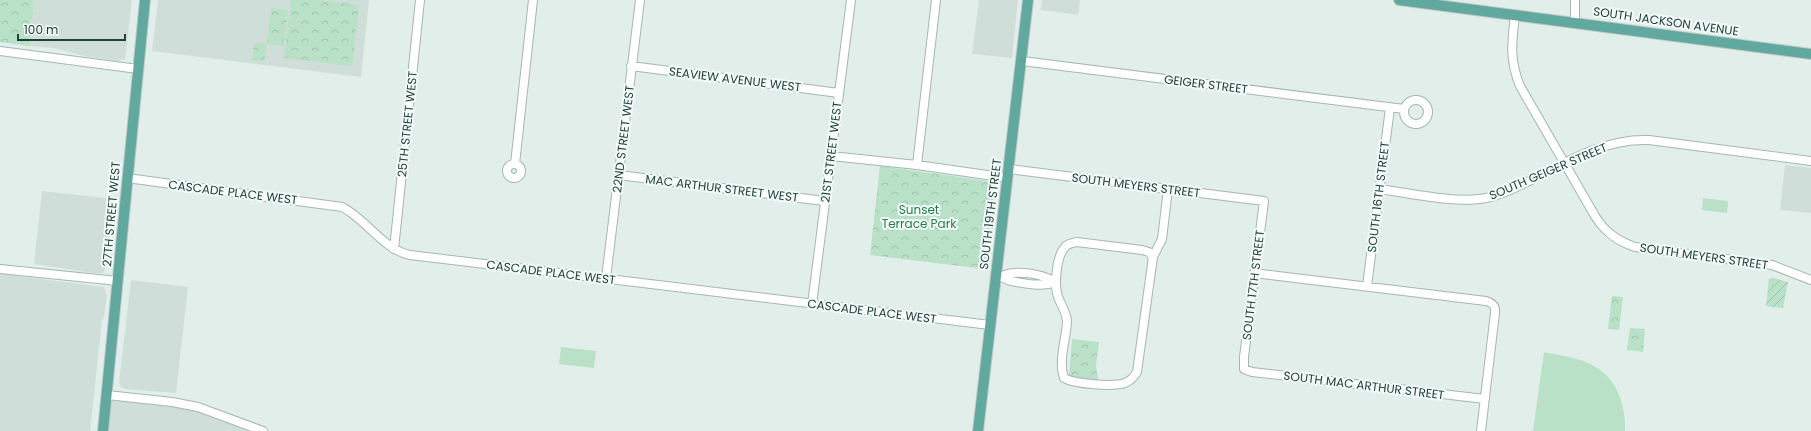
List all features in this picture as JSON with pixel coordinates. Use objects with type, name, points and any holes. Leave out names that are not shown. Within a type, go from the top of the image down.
[{"type":"main road","name":"27TH STREET WEST","points":[[103,431],[145,0]]},
{"type":"main road","name":"SOUTH 19TH STREET","points":[[978,431],[990,325],[999,275],[1008,173],[1028,0]]},
{"type":"main road","name":"SOUTH JACKSON AVENUE","points":[[1399,0],[1516,14],[1811,54]]},
{"type":"street","name":"25TH STREET WEST","points":[[394,249],[420,0]]},
{"type":"street","points":[[515,164],[533,0]]},
{"type":"street","name":"22ND STREET WEST","points":[[606,278],[640,0]]},
{"type":"street","name":"21ST STREET WEST","points":[[812,304],[824,201],[851,0]]},
{"type":"street","points":[[917,165],[936,0]]},
{"type":"street","points":[[1575,0],[1576,22]]},
{"type":"street","name":"SOUTH MEYERS STREET","points":[[1516,14],[1511,47],[1514,71],[1520,86],[1599,223],[1610,235],[1626,244],[1644,249],[1772,265],[1811,280]]},
{"type":"street","points":[[0,51],[138,69]]},
{"type":"street","name":"GEIGER STREET","points":[[1022,61],[1404,109]]},
{"type":"street","name":"SEAVIEW AVENUE WEST","points":[[631,66],[839,93]]},
{"type":"street","name":"SOUTH 16TH STREET","points":[[1367,286],[1390,108]]},
{"type":"street","name":"SOUTH GEIGER STREET","points":[[1379,189],[1451,198],[1486,198],[1512,189],[1609,144],[1640,140],[1811,161]]},
{"type":"street","points":[[830,156],[1008,173]]},
{"type":"street","name":"SOUTH MEYERS STREET","points":[[1008,173],[1168,189],[1264,201]]},
{"type":"street","name":"MAC ARTHUR STREET WEST","points":[[619,175],[824,201]]},
{"type":"street","name":"CASCADE PLACE WEST","points":[[127,178],[342,207],[356,216],[394,249],[402,253],[421,257],[990,325]]},
{"type":"street","points":[[1153,257],[1149,252],[1142,250],[1077,242],[1070,243],[1062,251],[1056,282],[1058,297],[1067,321],[1062,368],[1064,378],[1074,382],[1123,384],[1133,378],[1139,366],[1153,257],[1162,239],[1168,189]]},
{"type":"street","name":"SOUTH 17TH STREET","points":[[1244,369],[1244,357],[1254,273],[1264,201]]},
{"type":"street","points":[[0,269],[118,281]]},
{"type":"street","points":[[1254,273],[1486,301],[1493,304],[1495,313],[1481,431]]},
{"type":"street","points":[[999,275],[1009,281],[1046,286],[1056,282]]},
{"type":"street","name":"SOUTH MAC ARTHUR STREET","points":[[1244,369],[1252,372],[1485,400]]},
{"type":"street","points":[[107,395],[172,402],[198,407],[263,431]]},
{"type":"shaded area","points":[[34,0],[132,0],[125,59],[116,61],[84,56],[54,48],[29,46]]},
{"type":"shaded area","points":[[158,0],[369,0],[361,77],[152,51]]},
{"type":"shaded area","points":[[979,0],[1018,0],[1012,58],[972,54]]},
{"type":"shaded area","points":[[1042,0],[1080,0],[1078,15],[1041,10]]},
{"type":"shaded area","points":[[1785,165],[1811,168],[1811,213],[1780,210]]},
{"type":"shaded area","points":[[42,191],[113,199],[107,266],[103,273],[93,273],[34,264]]},
{"type":"shaded area","points":[[0,264],[11,265],[10,275],[104,287],[107,296],[102,320],[90,431],[0,431]]},
{"type":"shaded area","points":[[131,280],[188,287],[176,393],[124,389],[119,383]]},
{"type":"shaded area","points":[[107,395],[172,402],[263,431],[103,431]]},
{"type":"green space","points":[[0,0],[34,0],[29,46],[0,42]]},
{"type":"green space","points":[[291,0],[319,0],[359,5],[352,66],[284,58]]},
{"type":"green space","points":[[271,8],[288,10],[284,46],[267,44]]},
{"type":"green space","points":[[254,43],[267,44],[264,62],[252,60]]},
{"type":"green space","name":"Sunset Terrace Park","points":[[880,166],[995,182],[996,188],[985,269],[870,255]]},
{"type":"green space","points":[[1703,198],[1728,201],[1727,213],[1702,210]]},
{"type":"green space","points":[[1774,278],[1788,282],[1783,308],[1766,306],[1769,279]]},
{"type":"green space","points":[[1612,296],[1623,297],[1619,330],[1608,329]]},
{"type":"green space","points":[[1630,328],[1645,329],[1643,352],[1627,350]]},
{"type":"green space","points":[[1072,339],[1099,342],[1096,366],[1098,380],[1077,379],[1069,375]]},
{"type":"green space","points":[[561,347],[596,351],[594,368],[559,364]]},
{"type":"green space","points":[[1544,352],[1573,358],[1587,363],[1594,366],[1607,376],[1617,390],[1623,406],[1625,431],[1533,431]]}]
